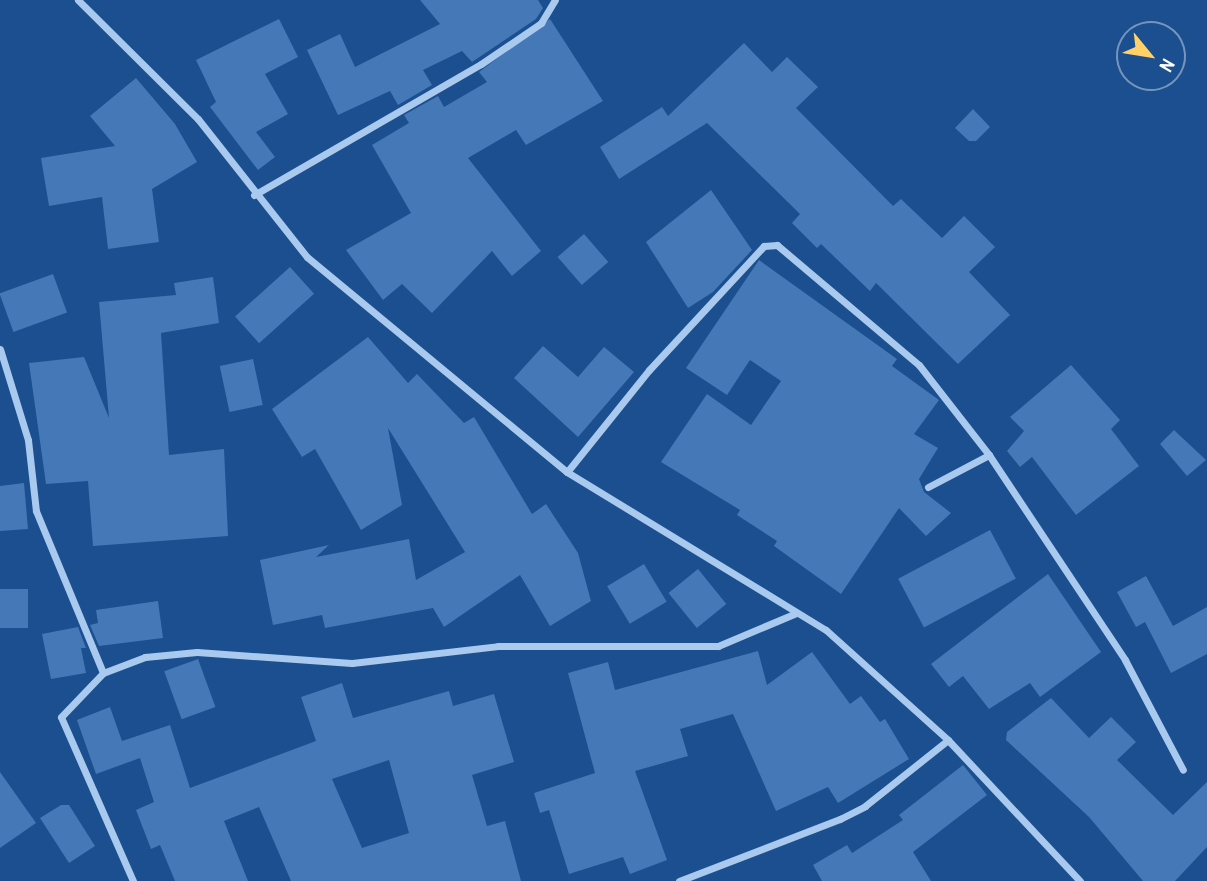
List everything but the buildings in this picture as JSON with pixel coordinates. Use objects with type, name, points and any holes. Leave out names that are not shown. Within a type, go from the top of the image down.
[{"type":"street","points":[[78,0],[198,119],[254,195],[307,257],[567,472],[826,630],[948,740],[1080,881]]},
{"type":"street","points":[[254,195],[481,64],[541,23],[555,0]]},
{"type":"street","points":[[567,472],[649,370],[768,243],[782,247],[919,365],[989,455],[1125,660],[1183,770]]},
{"type":"street","points":[[0,349],[27,440],[36,511],[103,673]]},
{"type":"street","points":[[928,487],[989,455]]},
{"type":"street","points":[[133,881],[61,717],[103,673],[145,657],[197,652],[352,663],[498,646],[718,646],[796,613]]},
{"type":"street","points":[[679,881],[849,815],[948,740]]}]
